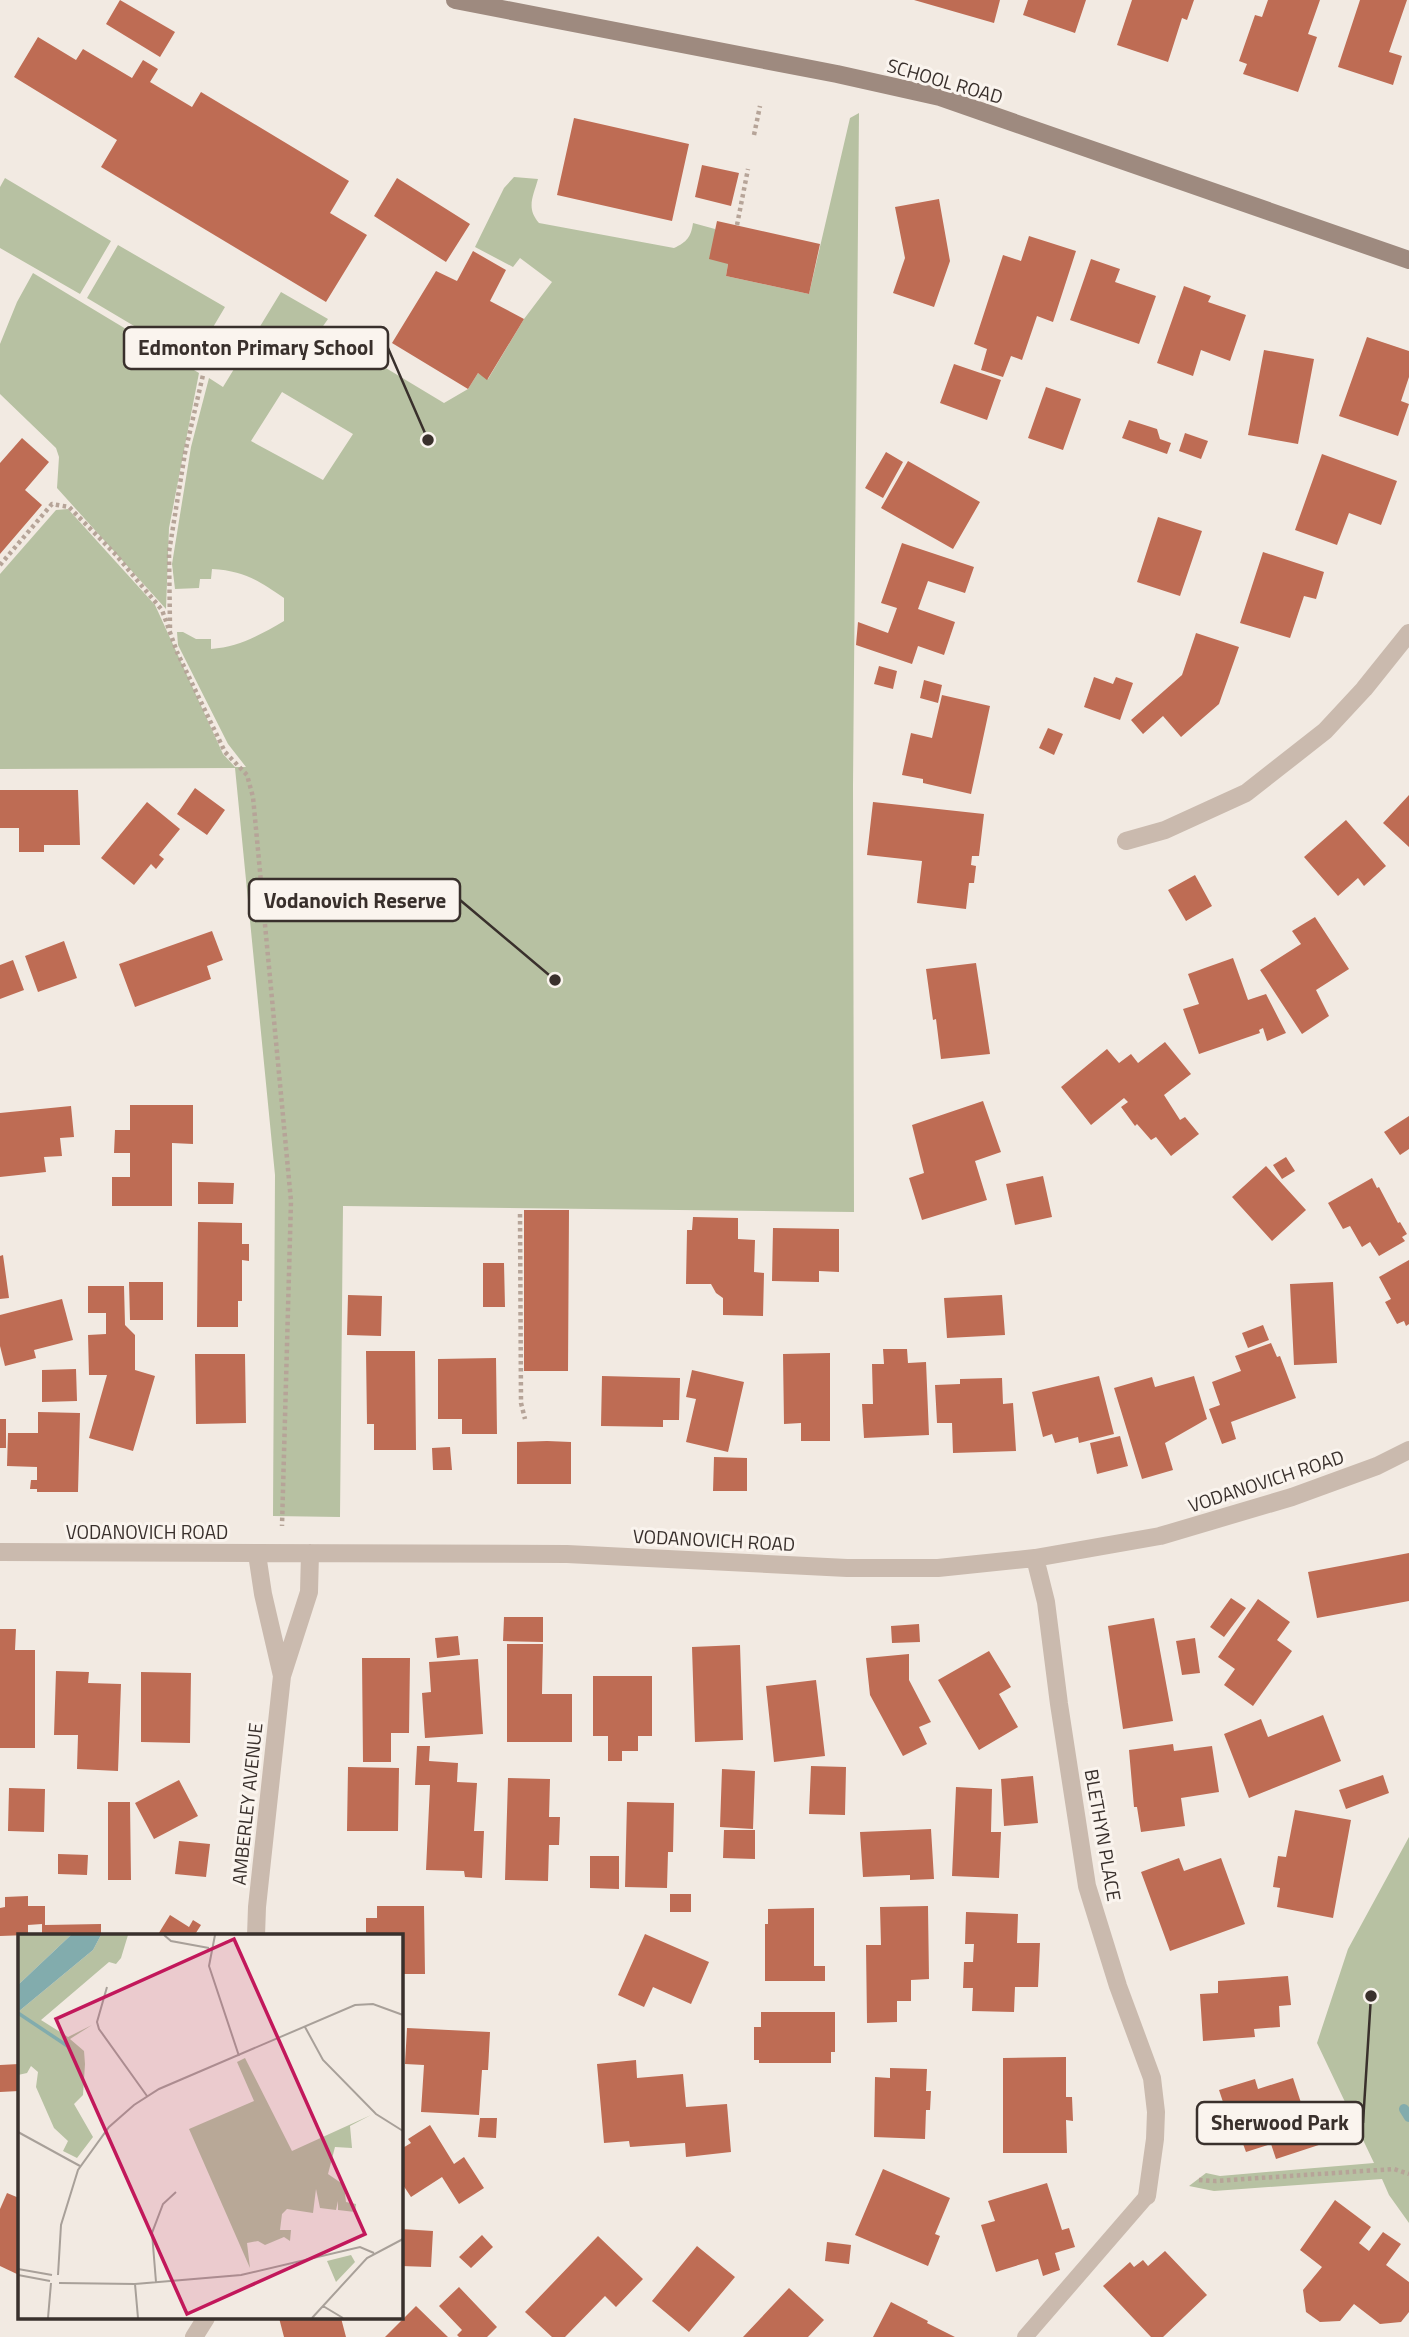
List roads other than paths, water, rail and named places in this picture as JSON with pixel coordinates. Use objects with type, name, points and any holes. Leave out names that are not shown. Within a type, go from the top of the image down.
[{"type":"street","name":"SCHOOL ROAD","points":[[455,0],[837,74],[940,97],[1409,260]]},
{"type":"street","points":[[1126,841],[1165,830],[1246,793],[1325,731],[1364,689],[1409,633]]},
{"type":"street","name":"VODANOVICH ROAD","points":[[0,1552],[567,1554],[847,1568],[938,1568],[1035,1558],[1149,1539],[1292,1497],[1377,1466],[1409,1450]]},
{"type":"street","name":"AMBERLEY AVENUE","points":[[256,1934],[282,1676],[309,1592],[310,1553]]},
{"type":"street","name":"AMBERLEY AVENUE","points":[[257,1554],[263,1594],[282,1676]]},
{"type":"street","name":"BLETHYN PLACE","points":[[1035,1558],[1046,1602],[1087,1886],[1118,1986],[1152,2078],[1156,2139],[1147,2196]]},
{"type":"street","points":[[194,2337],[205,2320]]},
{"type":"lane","points":[[1025,2337],[1147,2196]]},
{"type":"waterway","points":[[1404,2109],[1409,2117]]},
{"type":"place","name":"Edmonton Primary School","points":[[428,440]]},
{"type":"place","name":"Vodanovich Reserve","points":[[555,980]]},
{"type":"place","name":"Sherwood Park","points":[[1371,1996]]}]
